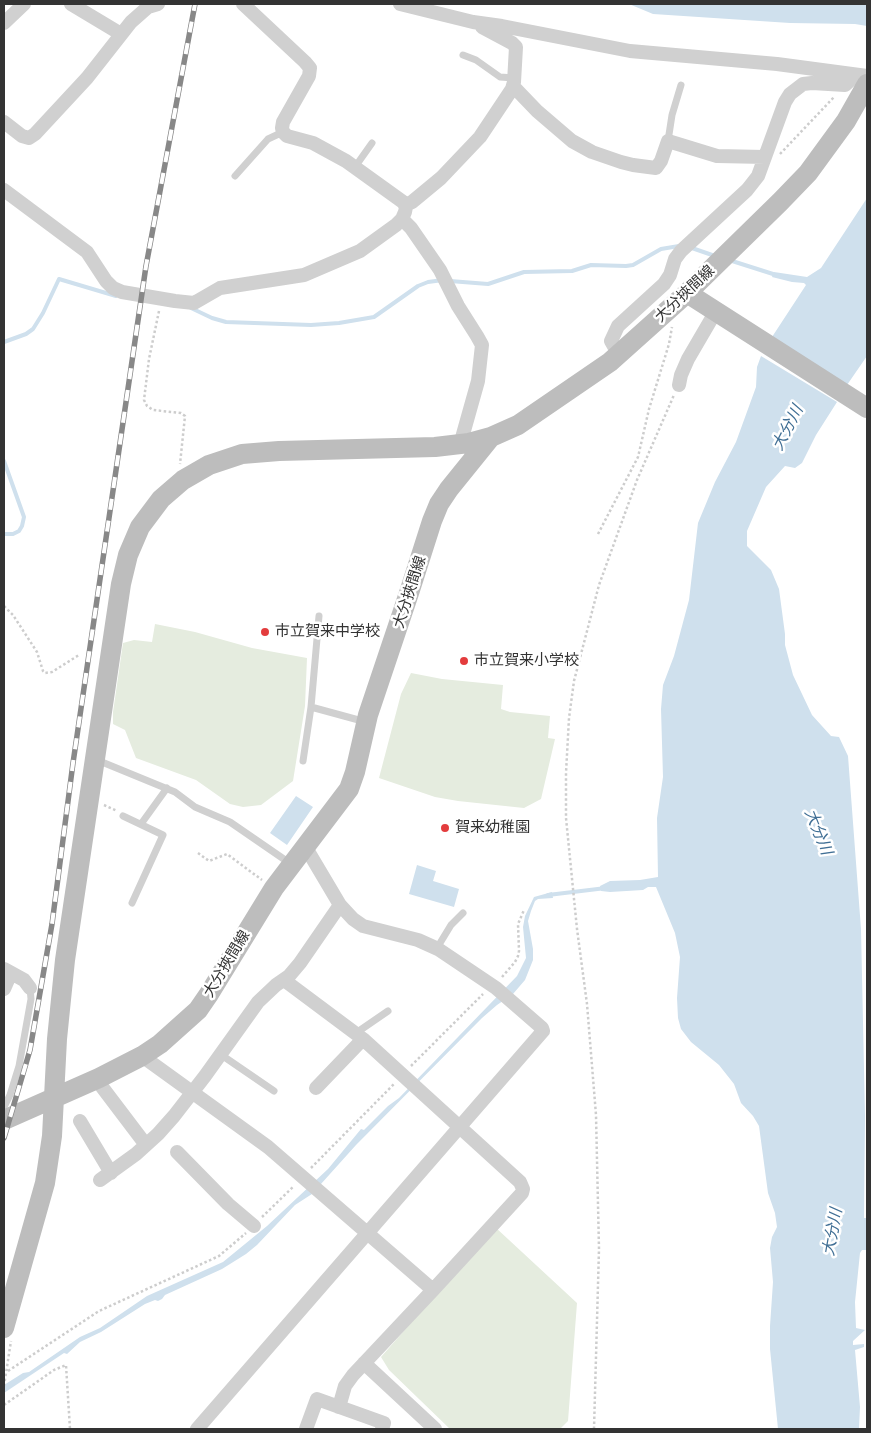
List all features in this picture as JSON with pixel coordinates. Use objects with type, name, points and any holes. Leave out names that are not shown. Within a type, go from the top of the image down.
[{"type":"main road","name":"大分挾間線","points":[[4,1120],[96,1079],[142,1056],[182,1025],[203,1003],[274,888],[349,789],[355,772],[366,722],[410,593],[434,513],[449,489],[491,437],[507,431],[522,422],[600,370],[619,355],[687,292],[808,173],[846,121],[864,78]]},
{"type":"main road","points":[[687,292],[867,408]]},
{"type":"main road","points":[[4,1328],[45,1183],[50,1155],[55,1098],[57,1039],[63,978],[121,584],[128,555],[146,517],[171,490],[190,476],[209,465],[242,454],[279,450],[435,447],[460,445],[491,437]]},
{"type":"street","points":[[4,23],[24,4]]},
{"type":"street","points":[[71,4],[121,34]]},
{"type":"street","points":[[4,122],[22,136],[29,138],[35,134],[87,78],[138,14],[148,7],[158,4]]},
{"type":"street","points":[[4,190],[87,252],[106,281],[113,288],[122,292],[163,300],[194,303],[220,288],[304,275],[360,251],[371,244],[402,219],[406,212],[405,205],[355,167],[320,147],[288,136],[283,132],[283,122],[309,76],[310,68],[306,62],[243,4]]},
{"type":"street","points":[[400,4],[472,22],[630,51],[787,65],[826,70],[864,78]]},
{"type":"street","points":[[405,205],[412,202],[441,178],[480,137],[491,123],[514,82],[517,51],[514,44],[472,22]]},
{"type":"street","points":[[619,355],[611,341],[618,326],[668,280],[675,259],[681,251],[752,184],[771,158],[785,102],[793,91],[803,84],[845,85],[864,78]]},
{"type":"street","points":[[514,82],[557,129],[578,145],[592,152],[633,165],[654,168],[659,166],[668,141],[717,156],[771,158]]},
{"type":"street","points":[[402,219],[411,228],[440,270],[458,306],[482,346],[478,381],[460,445]]},
{"type":"street","points":[[679,385],[688,359],[719,314]]},
{"type":"street","points":[[198,1429],[543,1031],[542,1028],[496,988],[436,948],[418,940],[363,926],[353,920],[340,905],[305,846]]},
{"type":"street","points":[[80,1121],[106,1177],[146,1145],[168,1122],[193,1092],[258,1002],[284,980],[300,963],[340,905]]},
{"type":"street","points":[[4,989],[8,971],[24,980],[30,988]]},
{"type":"street","points":[[284,980],[359,1036],[520,1182],[523,1189],[522,1193],[364,1363],[345,1386],[339,1407]]},
{"type":"street","points":[[316,1088],[359,1036]]},
{"type":"street","points":[[142,1056],[268,1147],[433,1290]]},
{"type":"street","points":[[96,1079],[146,1145]]},
{"type":"street","points":[[177,1152],[221,1197],[254,1226]]},
{"type":"street","points":[[364,1363],[435,1429]]},
{"type":"street","points":[[306,1429],[318,1399],[384,1423],[382,1429]]},
{"type":"lane","points":[[463,54],[476,60],[500,77],[514,82]]},
{"type":"lane","points":[[668,141],[672,115],[681,85]]},
{"type":"lane","points":[[235,176],[268,139],[283,132]]},
{"type":"lane","points":[[355,167],[372,143]]},
{"type":"lane","points":[[303,761],[311,707],[319,616]]},
{"type":"lane","points":[[311,707],[366,722]]},
{"type":"lane","points":[[95,760],[167,788],[195,807],[230,822],[291,864]]},
{"type":"lane","points":[[141,824],[167,788]]},
{"type":"lane","points":[[123,816],[163,835],[132,904]]},
{"type":"lane","points":[[436,948],[451,925],[463,913]]},
{"type":"lane","points":[[4,1107],[10,1095],[19,1066],[31,999],[30,988]]},
{"type":"lane","points":[[359,1036],[388,1011]]},
{"type":"lane","points":[[220,1054],[274,1091]]},
{"type":"path","points":[[771,158],[845,85]]},
{"type":"path","points":[[163,300],[149,359],[144,400],[147,406],[153,410],[181,413],[185,416],[180,466]]},
{"type":"path","points":[[598,534],[638,457],[649,409],[670,344],[672,321]]},
{"type":"path","points":[[594,1429],[599,1249],[597,1124],[587,1004],[577,929],[566,818],[569,718],[574,681],[599,585],[637,480],[679,385]]},
{"type":"path","points":[[4,606],[13,615],[37,652],[42,671],[45,673],[52,672],[79,655]]},
{"type":"path","points":[[95,802],[123,816]]},
{"type":"path","points":[[198,853],[209,861],[227,854],[274,888]]},
{"type":"path","points":[[4,1405],[54,1370],[66,1364],[70,1429]]},
{"type":"shaded area","points":[[155,624],[195,632],[252,648],[307,658],[305,706],[293,781],[261,805],[243,807],[230,804],[196,780],[136,758],[125,730],[113,724],[123,643],[134,640],[152,642]]},
{"type":"shaded area","points":[[411,673],[442,679],[503,685],[501,709],[510,712],[550,716],[548,738],[555,739],[541,799],[524,808],[458,801],[435,797],[379,778],[401,694]]},
{"type":"shaded area","points":[[495,1227],[577,1303],[568,1421],[560,1429],[450,1429],[389,1370],[381,1357]]},
{"type":"water","points":[[629,4],[867,4],[867,26],[653,14]]},
{"type":"water","points":[[867,198],[867,356],[847,385],[772,337],[806,285],[772,277],[774,272],[807,277],[821,268]]},
{"type":"water","name":"大分川","points":[[761,356],[837,402],[816,435],[802,463],[795,468],[785,466],[766,487],[747,531],[747,546],[771,570],[779,589],[785,645],[793,675],[812,715],[831,736],[839,737],[848,756],[861,929],[865,1116],[864,1218],[867,1218],[867,1250],[862,1250],[860,1253],[855,1302],[856,1328],[865,1330],[853,1341],[853,1345],[864,1344],[864,1347],[855,1350],[860,1407],[859,1429],[778,1429],[770,1349],[773,1282],[770,1248],[772,1237],[777,1227],[775,1213],[768,1193],[759,1126],[741,1103],[734,1084],[719,1065],[691,1042],[681,1029],[678,1018],[677,998],[680,957],[675,933],[656,887],[648,887],[643,890],[610,892],[601,891],[600,886],[610,881],[658,877],[657,818],[663,777],[661,709],[663,685],[674,656],[689,600],[698,523],[715,482],[736,442],[756,387],[757,367]]},
{"type":"water","points":[[296,796],[313,807],[287,845],[270,833]]},
{"type":"water","points":[[417,865],[436,871],[433,881],[459,889],[454,907],[409,894]]},
{"type":"water","points":[[552,892],[553,898],[538,899],[535,901],[531,911],[528,921],[533,960],[525,980],[513,994],[482,1018],[356,1145],[312,1194],[295,1205],[257,1245],[222,1269],[165,1295],[158,1301],[155,1300],[145,1304],[101,1332],[80,1342],[67,1354],[64,1353],[4,1393],[4,1385],[23,1373],[29,1372],[80,1337],[100,1328],[147,1296],[223,1262],[267,1226],[328,1169],[361,1129],[364,1130],[388,1106],[399,1098],[517,976],[526,958],[523,927],[525,916],[534,897]]},
{"type":"waterway","points":[[450,281],[488,284],[524,272],[572,271],[591,265],[633,265],[661,249],[679,246]]},
{"type":"waterway","points":[[689,247],[715,256]]},
{"type":"waterway","points":[[729,260],[773,274]]},
{"type":"waterway","points":[[4,342],[26,334],[33,329],[59,279],[116,296]]},
{"type":"waterway","points":[[191,308],[226,322],[311,325],[339,323],[374,317],[418,286],[428,282],[443,280]]},
{"type":"waterway","points":[[4,461],[24,517],[19,531],[13,534],[4,534]]},
{"type":"waterway","points":[[548,895],[606,888]]},
{"type":"railway","points":[[4,1138],[30,1050],[52,924],[73,763],[146,266],[195,4]]},
{"type":"place","name":"市立賀来中学校","points":[[265,632]]},
{"type":"place","name":"市立賀来小学校","points":[[464,661]]},
{"type":"place","name":"賀来幼稚園","points":[[445,828]]}]
